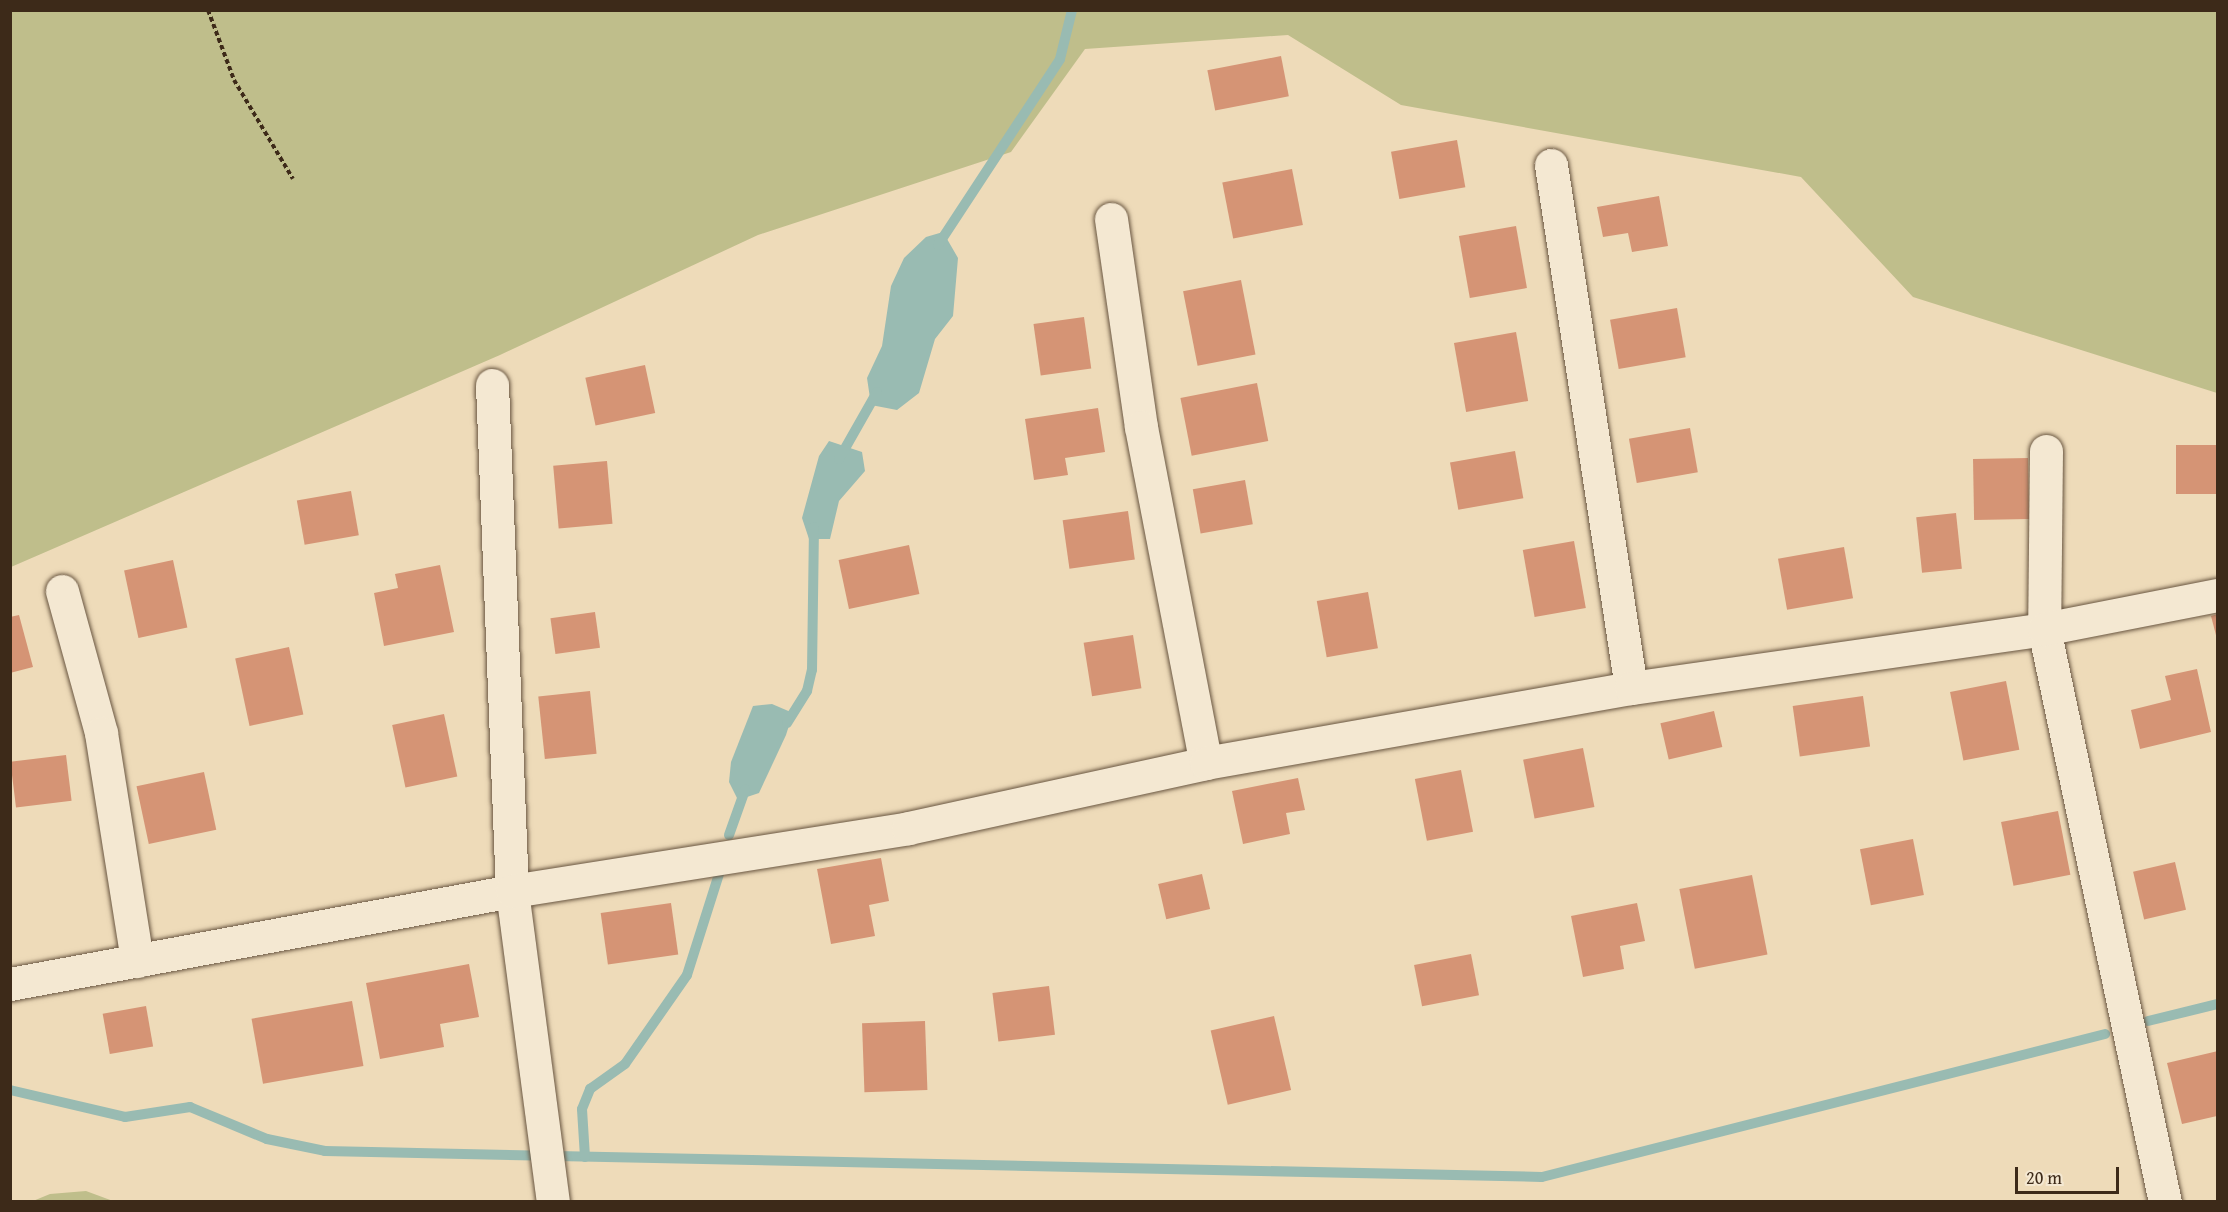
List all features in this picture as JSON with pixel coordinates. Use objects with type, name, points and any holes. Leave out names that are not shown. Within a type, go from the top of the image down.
[{"type":"street","points":[[1551,165],[1631,688]]},
{"type":"street","points":[[1111,219],[1141,427],[1206,763]]},
{"type":"street","points":[[492,385],[512,891],[552,1192]]},
{"type":"street","points":[[2046,451],[2044,629],[2165,1202]]},
{"type":"street","points":[[62,591],[101,734],[137,961]]},
{"type":"street","points":[[10,984],[512,891],[908,828],[1206,763],[1631,688],[2044,629],[2217,595]]},
{"type":"path","points":[[124,10],[132,10]]},
{"type":"path","points":[[208,10],[234,80],[293,178]]},
{"type":"shaded area","points":[[11,10],[2217,11],[2217,393],[1913,297],[1801,177],[1401,105],[1288,35],[1085,49],[1011,152],[758,235],[500,355],[11,567]]},
{"type":"shaded area","points":[[86,1191],[113,1201],[33,1201],[50,1194]]},
{"type":"water","points":[[943,232],[958,258],[953,316],[935,339],[919,393],[897,410],[871,405],[867,378],[882,346],[891,286],[904,258],[926,237]]},
{"type":"water","points":[[829,441],[862,452],[865,471],[839,501],[830,539],[809,539],[802,518],[819,456]]},
{"type":"water","points":[[772,704],[793,713],[786,735],[759,793],[738,800],[729,782],[731,762],[753,706]]},
{"type":"building","points":[[1281,56],[1289,96],[1215,111],[1207,70]]},
{"type":"building","points":[[1457,140],[1465,187],[1399,199],[1391,152]]},
{"type":"building","points":[[1292,169],[1303,225],[1233,239],[1222,183]]},
{"type":"building","points":[[1659,196],[1668,246],[1632,252],[1628,233],[1603,237],[1597,207]]},
{"type":"building","points":[[1516,226],[1527,288],[1470,298],[1459,236]]},
{"type":"building","points":[[1241,280],[1256,355],[1198,366],[1183,291]]},
{"type":"building","points":[[1677,308],[1686,357],[1619,369],[1610,320]]},
{"type":"building","points":[[1084,317],[1091,368],[1041,376],[1033,324]]},
{"type":"building","points":[[1516,332],[1528,401],[1466,412],[1454,343]]},
{"type":"building","points":[[645,365],[655,413],[596,426],[585,378]]},
{"type":"building","points":[[1257,383],[1268,441],[1192,456],[1180,398]]},
{"type":"building","points":[[1098,408],[1105,452],[1065,458],[1068,475],[1034,480],[1025,419]]},
{"type":"building","points":[[1690,428],[1698,472],[1637,483],[1629,439]]},
{"type":"building","points":[[2176,445],[2218,445],[2218,494],[2176,494]]},
{"type":"building","points":[[1515,451],[1523,498],[1458,510],[1450,462]]},
{"type":"building","points":[[2028,458],[2029,519],[1974,520],[1973,459]]},
{"type":"building","points":[[607,461],[612,524],[559,528],[553,466]]},
{"type":"building","points":[[1245,480],[1253,524],[1201,534],[1193,489]]},
{"type":"building","points":[[351,491],[359,535],[305,545],[297,501]]},
{"type":"building","points":[[1128,511],[1135,560],[1069,569],[1063,520]]},
{"type":"building","points":[[1956,513],[1962,569],[1922,573],[1916,517]]},
{"type":"building","points":[[1574,541],[1586,608],[1535,617],[1523,550]]},
{"type":"building","points":[[909,545],[919,594],[849,609],[839,560]]},
{"type":"building","points":[[1844,547],[1853,598],[1787,610],[1778,559]]},
{"type":"building","points":[[173,560],[187,627],[138,638],[124,570]]},
{"type":"building","points":[[440,565],[454,632],[384,646],[374,593],[398,588],[395,574]]},
{"type":"building","points":[[1368,592],[1378,648],[1327,657],[1317,601]]},
{"type":"building","points":[[595,612],[600,648],[555,654],[550,618]]},
{"type":"building","points":[[2218,614],[2218,639],[2217,639],[2211,616]]},
{"type":"building","points":[[19,615],[33,667],[10,673],[10,617]]},
{"type":"building","points":[[1133,635],[1141,688],[1092,696],[1084,643]]},
{"type":"building","points":[[289,647],[303,714],[250,726],[235,658]]},
{"type":"building","points":[[2197,669],[2211,732],[2140,749],[2131,710],[2171,700],[2165,676]]},
{"type":"building","points":[[2006,681],[2019,750],[1963,761],[1950,692]]},
{"type":"building","points":[[590,691],[597,754],[545,759],[538,696]]},
{"type":"building","points":[[1863,696],[1870,747],[1800,756],[1793,706]]},
{"type":"building","points":[[1714,711],[1722,747],[1669,759],[1660,723]]},
{"type":"building","points":[[444,714],[457,777],[405,788],[392,725]]},
{"type":"building","points":[[1583,748],[1594,807],[1535,819],[1523,760]]},
{"type":"building","points":[[66,755],[72,801],[16,807],[10,762]]},
{"type":"building","points":[[1461,770],[1473,832],[1427,841],[1415,779]]},
{"type":"building","points":[[204,772],[216,830],[149,844],[137,786]]},
{"type":"building","points":[[1298,778],[1305,810],[1286,813],[1290,834],[1243,844],[1232,791]]},
{"type":"building","points":[[2058,811],[2070,875],[2013,886],[2001,822]]},
{"type":"building","points":[[1913,839],[1924,895],[1871,905],[1860,849]]},
{"type":"building","points":[[881,858],[889,901],[869,905],[875,936],[831,944],[817,869]]},
{"type":"building","points":[[2175,862],[2186,910],[2144,919],[2133,872]]},
{"type":"building","points":[[1202,874],[1210,909],[1166,919],[1158,884]]},
{"type":"building","points":[[1752,875],[1767,955],[1695,969],[1679,889]]},
{"type":"building","points":[[671,903],[678,954],[608,964],[601,913]]},
{"type":"building","points":[[1637,903],[1645,941],[1620,946],[1624,969],[1583,977],[1571,916]]},
{"type":"building","points":[[1471,954],[1479,995],[1422,1006],[1414,965]]},
{"type":"building","points":[[469,964],[479,1017],[440,1024],[444,1047],[380,1059],[366,983]]},
{"type":"building","points":[[1049,986],[1055,1035],[998,1042],[992,993]]},
{"type":"building","points":[[352,1001],[363,1066],[263,1084],[252,1019]]},
{"type":"building","points":[[146,1006],[153,1046],[110,1054],[103,1014]]},
{"type":"building","points":[[1274,1016],[1291,1090],[1228,1105],[1211,1031]]},
{"type":"building","points":[[925,1021],[927,1090],[864,1092],[862,1023]]},
{"type":"building","points":[[2218,1051],[2217,1116],[2182,1124],[2167,1063]]},
{"type":"waterway","points":[[938,245],[1060,59],[1072,10]]},
{"type":"waterway","points":[[839,459],[877,392]]},
{"type":"waterway","points":[[787,723],[807,691],[812,670],[814,527]]},
{"type":"waterway","points":[[729,835],[745,790]]},
{"type":"waterway","points":[[585,1157],[582,1109],[590,1089],[625,1064],[687,975],[720,871]]},
{"type":"waterway","points":[[2148,1021],[2218,1004]]},
{"type":"waterway","points":[[10,1090],[125,1117],[190,1107],[267,1139],[325,1151],[1542,1177],[2105,1034]]}]
